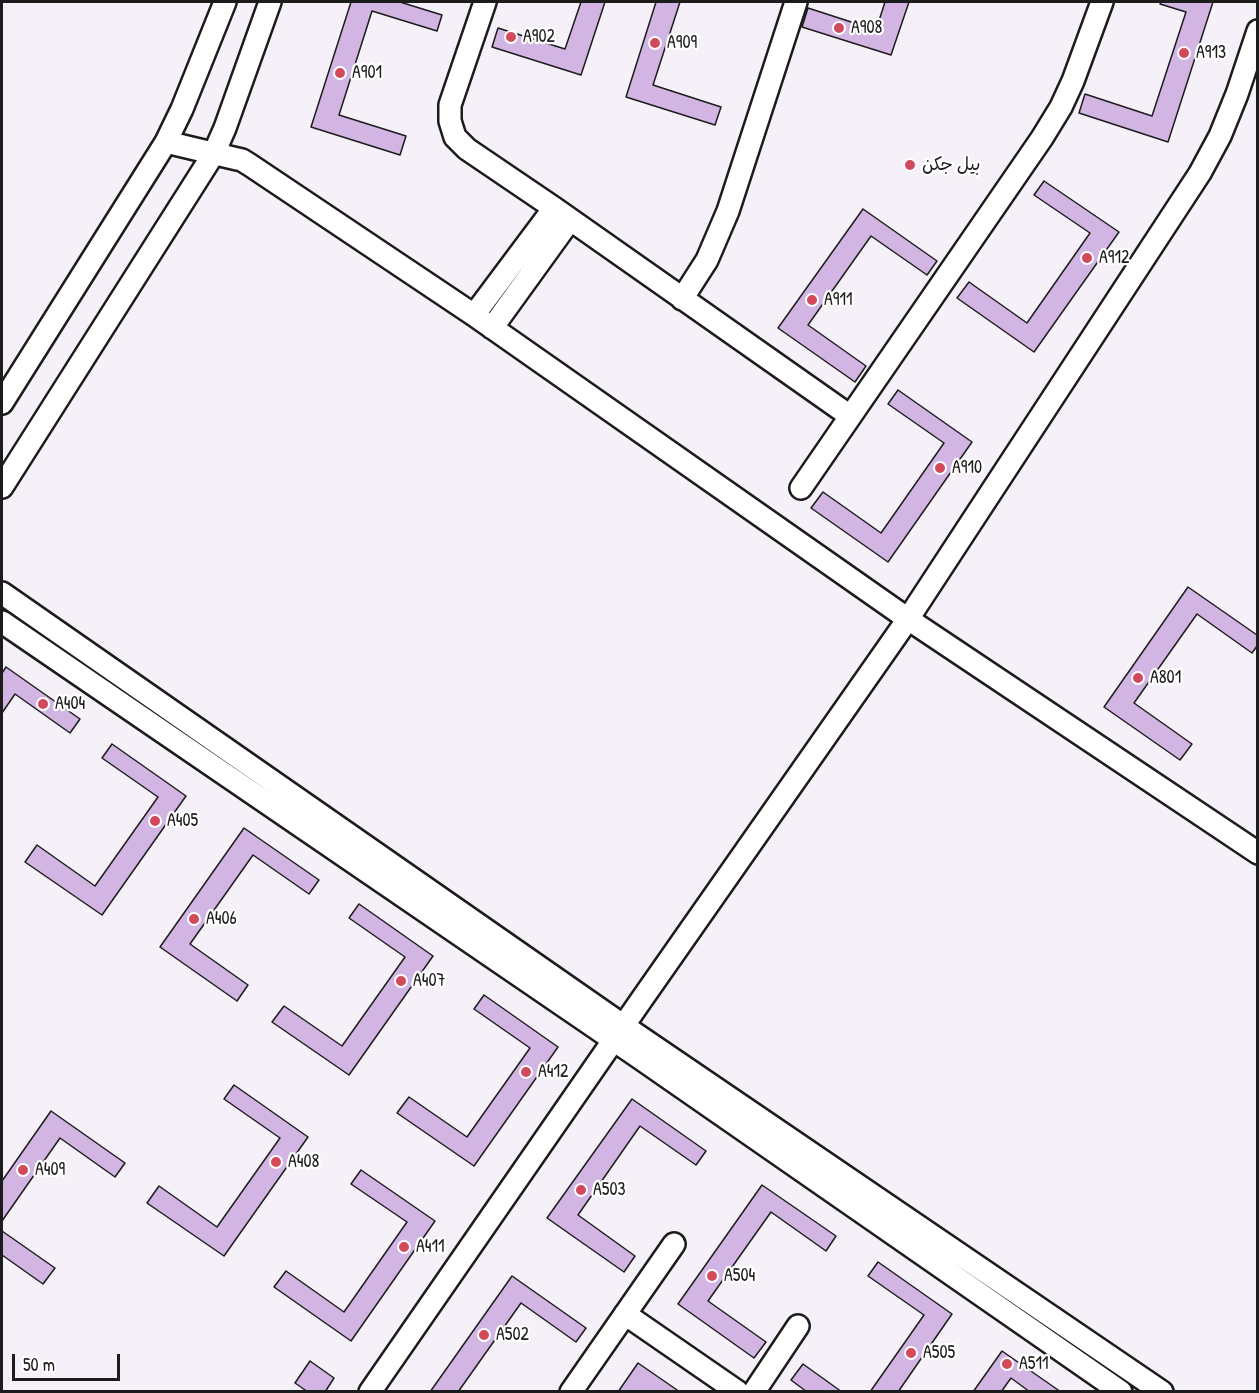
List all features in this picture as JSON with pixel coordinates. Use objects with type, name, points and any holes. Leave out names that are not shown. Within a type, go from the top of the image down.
[{"type":"street","points":[[2,403],[166,142],[182,109],[225,2]]},
{"type":"street","points":[[2,487],[214,153],[270,2]]},
{"type":"street","points":[[485,2],[450,105],[450,121],[455,137],[467,149],[850,416]]},
{"type":"street","points":[[682,298],[707,260],[728,211],[796,2]]},
{"type":"street","points":[[801,488],[1042,138],[1073,81],[1102,2]]},
{"type":"street","points":[[370,1392],[908,619],[1200,173],[1229,115],[1257,31]]},
{"type":"street","points":[[166,142],[242,160],[250,165],[474,315],[908,619],[1257,853]]},
{"type":"street","points":[[474,315],[562,214]]},
{"type":"street","points":[[492,328],[562,214]]},
{"type":"street","points":[[2,593],[618,1033],[1162,1392]]},
{"type":"street","points":[[2,622],[556,1000],[618,1033],[656,1069],[1121,1392]]},
{"type":"street","points":[[571,1392],[674,1244]]},
{"type":"street","points":[[625,1314],[738,1392]]},
{"type":"street","points":[[754,1392],[798,1326]]},
{"type":"building","name":"A901","points":[[351,2],[400,2],[442,15],[437,31],[372,11],[339,115],[406,136],[400,155],[311,127]]},
{"type":"building","name":"A902","points":[[581,2],[605,2],[581,75],[492,47],[498,28],[565,49]]},
{"type":"building","name":"A909","points":[[656,2],[680,2],[653,85],[721,107],[715,125],[626,97]]},
{"type":"building","name":"A908","points":[[885,2],[909,2],[891,55],[802,27],[808,8],[876,30]]},
{"type":"building","name":"A913","points":[[1161,2],[1213,2],[1168,142],[1079,113],[1085,94],[1152,116],[1186,12],[1160,4]]},
{"type":"building","name":"A912","points":[[1044,181],[1119,232],[1034,352],[957,298],[969,282],[1027,323],[1090,233],[1034,195]]},
{"type":"building","name":"A911","points":[[863,209],[937,261],[927,275],[871,236],[808,325],[866,366],[855,382],[778,328]]},
{"type":"building","name":"A910","points":[[898,390],[972,442],[888,562],[811,508],[823,492],[881,533],[944,443],[888,404]]},
{"type":"building","name":"A801","points":[[1188,587],[1257,635],[1257,646],[1252,653],[1197,614],[1134,703],[1192,744],[1180,760],[1104,707]]},
{"type":"building","name":"A404","points":[[6,667],[80,719],[70,733],[15,694],[2,713],[2,673]]},
{"type":"building","name":"A405","points":[[112,744],[186,796],[102,915],[25,862],[37,845],[95,886],[158,797],[102,758]]},
{"type":"building","name":"A406","points":[[244,828],[319,880],[309,894],[253,855],[190,944],[248,985],[237,1001],[160,947]]},
{"type":"building","name":"A407","points":[[359,904],[433,956],[349,1075],[272,1022],[284,1006],[342,1046],[405,957],[349,918]]},
{"type":"building","name":"A412","points":[[484,995],[558,1047],[474,1166],[397,1113],[409,1097],[467,1137],[530,1048],[474,1009]]},
{"type":"building","name":"A408","points":[[234,1085],[308,1137],[224,1256],[147,1203],[159,1186],[217,1227],[280,1138],[224,1099]]},
{"type":"building","name":"A503","points":[[632,1099],[706,1151],[696,1165],[640,1126],[578,1215],[635,1256],[624,1272],[547,1218]]},
{"type":"building","name":"A409","points":[[51,1111],[125,1163],[115,1177],[60,1138],[2,1221],[2,1181]]},
{"type":"building","name":"A411","points":[[361,1170],[435,1221],[351,1341],[274,1287],[286,1271],[344,1312],[407,1222],[351,1184]]},
{"type":"building","name":"A504","points":[[762,1185],[836,1236],[826,1251],[771,1212],[708,1301],[766,1342],[754,1358],[678,1304]]},
{"type":"building","points":[[2,1231],[55,1268],[43,1284],[2,1255]]},
{"type":"building","name":"A505","points":[[878,1262],[952,1314],[898,1392],[870,1392],[924,1315],[868,1276]]},
{"type":"building","name":"A502","points":[[512,1276],[586,1328],[576,1342],[521,1303],[458,1392],[430,1392]]},
{"type":"building","name":"A511","points":[[1002,1351],[1061,1392],[1030,1392],[1011,1378],[1001,1392],[973,1392]]},
{"type":"building","points":[[310,1361],[334,1378],[325,1392],[308,1392],[295,1383]]},
{"type":"building","points":[[638,1363],[680,1392],[618,1392]]},
{"type":"building","points":[[803,1364],[842,1392],[807,1392],[791,1380]]},
{"type":"place","name":"A908","points":[[839,28]]},
{"type":"place","name":"A902","points":[[511,37]]},
{"type":"place","name":"A909","points":[[655,43]]},
{"type":"place","name":"A913","points":[[1184,53]]},
{"type":"place","name":"A901","points":[[340,73]]},
{"type":"place","name":"بيل جكن","points":[[910,165]]},
{"type":"place","name":"A912","points":[[1087,258]]},
{"type":"place","name":"A911","points":[[812,300]]},
{"type":"place","name":"A910","points":[[940,468]]},
{"type":"place","name":"A801","points":[[1138,678]]},
{"type":"place","name":"A404","points":[[43,704]]},
{"type":"place","name":"A405","points":[[155,821]]},
{"type":"place","name":"A406","points":[[194,919]]},
{"type":"place","name":"A407","points":[[401,981]]},
{"type":"place","name":"A412","points":[[526,1072]]},
{"type":"place","name":"A408","points":[[276,1162]]},
{"type":"place","name":"A409","points":[[23,1170]]},
{"type":"place","name":"A503","points":[[581,1190]]},
{"type":"place","name":"A411","points":[[404,1247]]},
{"type":"place","name":"A504","points":[[712,1276]]},
{"type":"place","name":"A502","points":[[484,1335]]},
{"type":"place","name":"A505","points":[[911,1353]]},
{"type":"place","name":"A511","points":[[1007,1364]]}]
